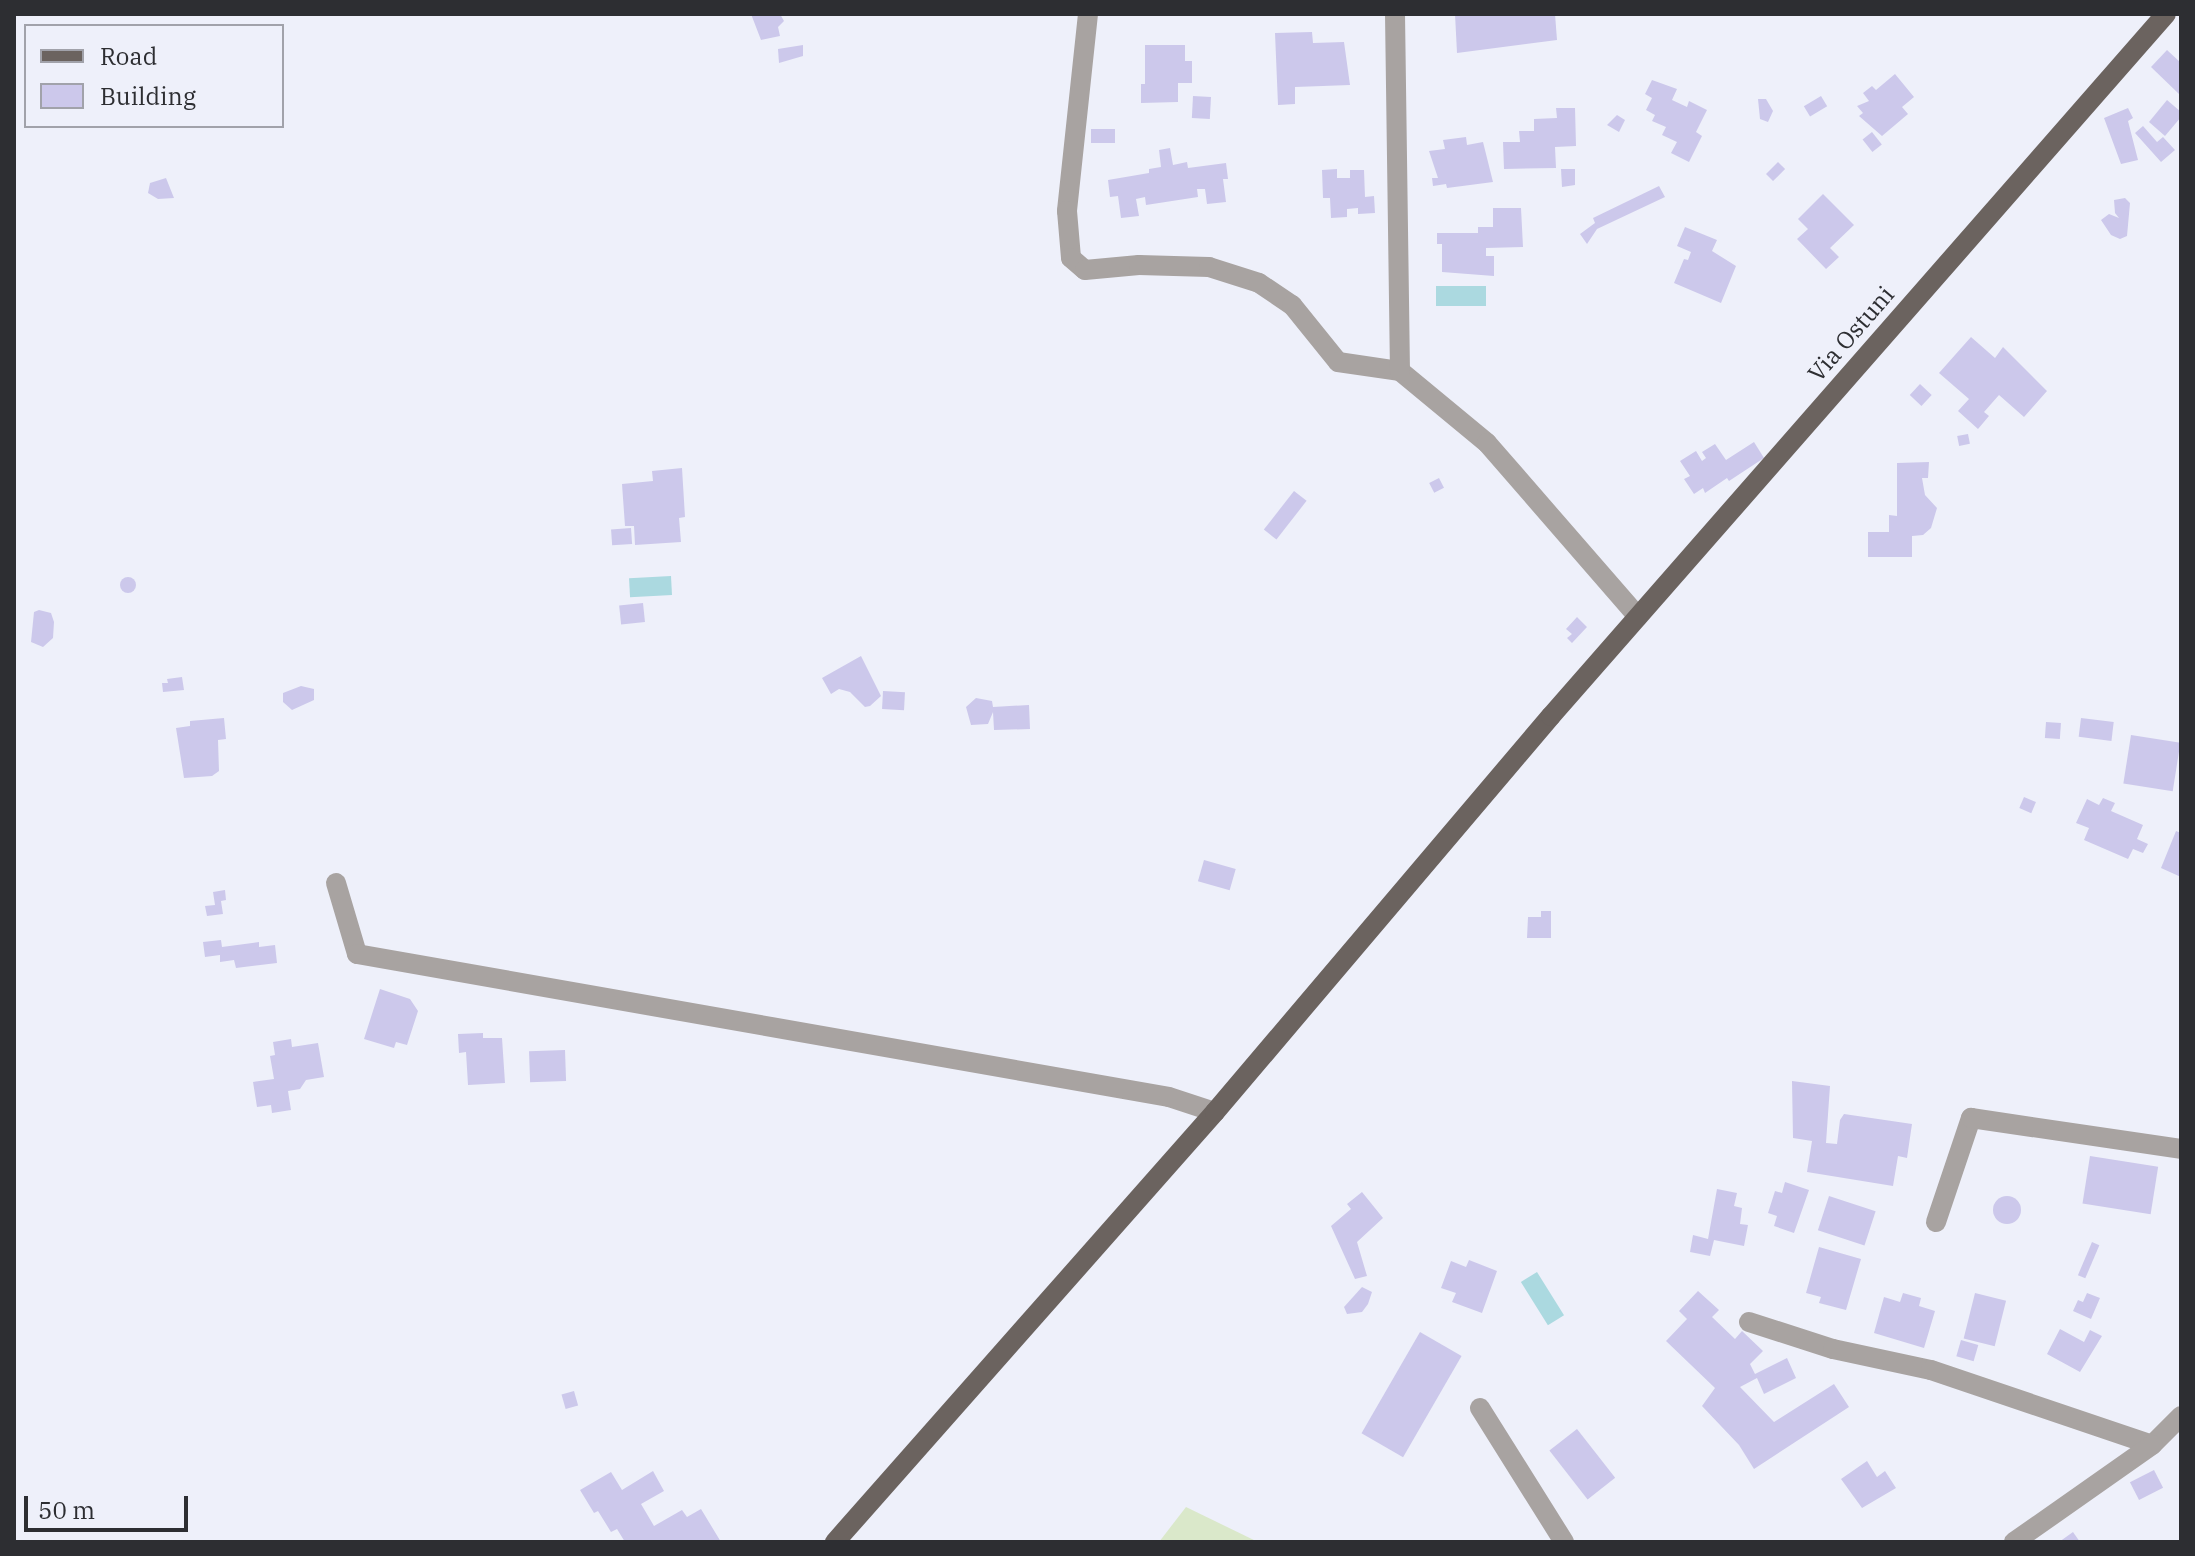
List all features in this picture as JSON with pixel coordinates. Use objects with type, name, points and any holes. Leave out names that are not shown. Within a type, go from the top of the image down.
[{"type":"main road","name":"Via Ostuni","points":[[835,1542],[1215,1112],[1551,716],[2166,14]]},
{"type":"street","points":[[1088,14],[1067,211],[1071,258],[1085,270],[1139,265],[1209,267],[1259,283],[1292,305],[1338,362],[1400,371],[1487,443],[1638,617]]},
{"type":"street","points":[[1395,14],[1400,371]]},
{"type":"street","points":[[336,883],[357,954],[1169,1097],[1215,1112]]},
{"type":"street","points":[[1936,1222],[1971,1118],[2181,1149]]},
{"type":"street","points":[[1749,1322],[1833,1349],[1931,1370],[2152,1445]]},
{"type":"street","points":[[1480,1408],[1564,1542]]},
{"type":"street","points":[[2014,1542],[2152,1445],[2179,1422],[2181,1416]]},
{"type":"green space","points":[[1186,1507],[1258,1542],[1159,1542]]},
{"type":"water","points":[[1436,286],[1486,286],[1486,306],[1436,306]]},
{"type":"water","points":[[671,576],[672,595],[630,597],[629,578]]},
{"type":"water","points":[[1537,1272],[1564,1315],[1548,1325],[1521,1282]]},
{"type":"building","points":[[751,14],[780,14],[784,21],[778,27],[780,36],[761,40]]},
{"type":"building","points":[[1455,14],[1555,14],[1557,40],[1457,53]]},
{"type":"building","points":[[1312,32],[1313,43],[1344,42],[1350,85],[1295,87],[1295,104],[1278,105],[1275,33]]},
{"type":"building","points":[[803,45],[803,56],[779,63],[778,49]]},
{"type":"building","points":[[1145,45],[1185,45],[1185,61],[1192,61],[1192,83],[1178,83],[1178,102],[1141,103],[1141,84],[1145,84]]},
{"type":"building","points":[[2167,50],[2181,63],[2179,94],[2151,67]]},
{"type":"building","points":[[1895,74],[1914,97],[1902,107],[1908,114],[1882,136],[1859,116],[1863,113],[1857,106],[1869,101],[1863,93],[1872,86],[1876,90]]},
{"type":"building","points":[[1652,80],[1677,89],[1672,100],[1687,107],[1689,101],[1707,110],[1696,132],[1702,136],[1689,162],[1671,153],[1677,142],[1662,135],[1666,127],[1652,121],[1655,115],[1646,110],[1652,98],[1645,94]]},
{"type":"building","points":[[1193,96],[1211,97],[1210,119],[1192,118]]},
{"type":"building","points":[[1821,96],[1827,106],[1810,117],[1804,106]]},
{"type":"building","points":[[1758,99],[1766,99],[1773,111],[1768,122],[1760,119]]},
{"type":"building","points":[[2167,100],[2181,112],[2181,117],[2165,136],[2149,122]]},
{"type":"building","points":[[1556,108],[1575,108],[1576,146],[1555,147],[1556,168],[1504,169],[1503,142],[1520,142],[1519,131],[1534,131],[1534,119],[1557,118]]},
{"type":"building","points":[[2128,108],[2133,118],[2128,121],[2138,160],[2121,164],[2104,118]]},
{"type":"building","points":[[1617,115],[1625,120],[1619,132],[1607,125]]},
{"type":"building","points":[[2143,126],[2157,142],[2163,137],[2175,150],[2161,162],[2135,133]]},
{"type":"building","points":[[1091,129],[1115,129],[1115,143],[1091,143]]},
{"type":"building","points":[[1872,132],[1882,145],[1872,152],[1863,139]]},
{"type":"building","points":[[1466,137],[1467,145],[1483,142],[1493,182],[1447,188],[1446,184],[1433,186],[1432,178],[1438,178],[1429,151],[1445,149],[1443,140]]},
{"type":"building","points":[[1170,148],[1173,165],[1187,162],[1188,168],[1226,163],[1228,179],[1223,179],[1226,202],[1207,204],[1205,189],[1197,189],[1198,197],[1146,205],[1145,197],[1136,199],[1139,216],[1121,218],[1118,196],[1110,197],[1108,180],[1149,173],[1149,169],[1161,167],[1159,150]]},
{"type":"building","points":[[1778,162],[1785,169],[1773,181],[1766,174]]},
{"type":"building","points":[[1337,169],[1337,178],[1350,178],[1350,170],[1364,170],[1365,197],[1374,196],[1375,213],[1358,214],[1358,208],[1347,209],[1347,217],[1331,218],[1330,198],[1323,198],[1322,170]]},
{"type":"building","points":[[1561,169],[1575,169],[1575,185],[1562,187]]},
{"type":"building","points":[[166,178],[174,198],[158,199],[148,193],[150,183]]},
{"type":"building","points":[[1659,186],[1665,197],[1597,229],[1587,244],[1580,234],[1595,223],[1593,218]]},
{"type":"building","points":[[1823,194],[1854,225],[1830,248],[1839,257],[1826,269],[1797,239],[1808,229],[1798,219]]},
{"type":"building","points":[[2125,198],[2130,203],[2127,236],[2120,239],[2111,235],[2101,220],[2109,214],[2119,218],[2115,213],[2114,200]]},
{"type":"building","points":[[1493,208],[1521,208],[1523,247],[1486,248],[1486,256],[1494,256],[1494,276],[1442,272],[1442,244],[1437,244],[1437,233],[1478,233],[1478,227],[1493,227]]},
{"type":"building","points":[[1685,227],[1717,240],[1712,251],[1736,266],[1721,303],[1674,283],[1684,259],[1688,260],[1691,252],[1677,246]]},
{"type":"building","points":[[1971,337],[1995,358],[2003,347],[2047,391],[2024,417],[1999,395],[1984,412],[1989,416],[1978,429],[1958,411],[1969,399],[1939,373]]},
{"type":"building","points":[[1920,384],[1932,395],[1921,406],[1910,395]]},
{"type":"building","points":[[1968,434],[1970,444],[1959,446],[1957,436]]},
{"type":"building","points":[[1754,442],[1764,458],[1729,481],[1727,478],[1705,493],[1703,488],[1694,494],[1684,479],[1690,476],[1680,461],[1696,451],[1702,461],[1706,458],[1702,452],[1715,444],[1726,460]]},
{"type":"building","points":[[1929,462],[1928,478],[1922,478],[1925,495],[1937,508],[1931,528],[1923,535],[1912,536],[1912,557],[1868,557],[1868,532],[1889,532],[1889,515],[1897,516],[1897,463]]},
{"type":"building","points":[[682,468],[685,517],[679,518],[681,542],[635,545],[634,526],[625,526],[622,484],[653,481],[652,471]]},
{"type":"building","points":[[1439,478],[1444,488],[1434,493],[1429,483]]},
{"type":"building","points":[[1294,491],[1307,501],[1276,539],[1264,530]]},
{"type":"building","points":[[631,528],[632,544],[612,545],[611,529]]},
{"type":"building","points":[[128,577],[134,579],[134,591],[128,593],[122,591],[120,585],[122,579]]},
{"type":"building","points":[[643,603],[645,622],[621,624],[619,606]]},
{"type":"building","points":[[34,612],[51,613],[54,622],[53,638],[43,647],[31,642]]},
{"type":"building","points":[[1577,617],[1587,627],[1572,643],[1567,638],[1572,634],[1566,629]]},
{"type":"building","points":[[861,656],[881,696],[865,707],[850,692],[839,689],[831,694],[822,678]]},
{"type":"building","points":[[182,677],[184,690],[163,692],[162,683],[168,683],[167,679]]},
{"type":"building","points":[[301,686],[314,689],[314,700],[292,710],[283,702],[283,693]]},
{"type":"building","points":[[883,691],[905,692],[904,710],[882,709]]},
{"type":"building","points":[[976,698],[992,701],[993,707],[1029,705],[1030,729],[994,730],[993,712],[988,724],[971,725],[966,707]]},
{"type":"building","points":[[224,718],[226,739],[218,740],[219,771],[212,776],[184,778],[176,728],[190,726],[190,721]]},
{"type":"building","points":[[2081,718],[2114,722],[2111,741],[2079,737]]},
{"type":"building","points":[[2046,722],[2061,723],[2060,739],[2045,738]]},
{"type":"building","points":[[2131,735],[2180,743],[2173,791],[2123,783]]},
{"type":"building","points":[[2024,797],[2036,802],[2031,813],[2019,808]]},
{"type":"building","points":[[2103,798],[2115,803],[2111,811],[2143,825],[2137,839],[2148,844],[2143,853],[2133,849],[2128,859],[2084,840],[2089,828],[2076,823],[2087,799],[2099,805]]},
{"type":"building","points":[[2176,831],[2181,833],[2181,877],[2161,868]]},
{"type":"building","points":[[1204,860],[1236,869],[1230,890],[1198,881]]},
{"type":"building","points":[[225,890],[226,900],[221,901],[223,914],[207,916],[205,906],[215,905],[213,892]]},
{"type":"building","points":[[1541,911],[1551,911],[1551,938],[1527,938],[1528,917],[1541,917]]},
{"type":"building","points":[[221,940],[222,947],[259,942],[259,947],[275,945],[277,963],[236,968],[234,960],[220,962],[220,955],[205,957],[203,942]]},
{"type":"building","points":[[380,989],[410,999],[418,1011],[407,1045],[396,1042],[394,1048],[364,1039]]},
{"type":"building","points":[[483,1033],[483,1038],[502,1038],[505,1083],[468,1085],[466,1052],[459,1053],[458,1034]]},
{"type":"building","points":[[291,1039],[292,1047],[318,1043],[324,1077],[306,1080],[300,1089],[288,1091],[291,1110],[272,1113],[271,1105],[257,1107],[253,1082],[274,1079],[270,1056],[275,1055],[273,1042]]},
{"type":"building","points":[[565,1050],[566,1081],[530,1082],[529,1051]]},
{"type":"building","points":[[1792,1081],[1830,1086],[1826,1143],[1837,1144],[1840,1120],[1844,1114],[1912,1124],[1907,1158],[1898,1156],[1893,1186],[1807,1172],[1812,1141],[1793,1138]]},
{"type":"building","points":[[2090,1156],[2158,1167],[2151,1214],[2082,1203]]},
{"type":"building","points":[[1785,1182],[1809,1190],[1794,1233],[1774,1226],[1777,1216],[1768,1213],[1775,1191],[1782,1193]]},
{"type":"building","points":[[1717,1189],[1737,1193],[1734,1206],[1742,1208],[1740,1224],[1748,1225],[1744,1246],[1714,1240],[1710,1256],[1690,1252],[1693,1235],[1708,1239]]},
{"type":"building","points":[[1362,1192],[1383,1218],[1357,1242],[1367,1276],[1355,1279],[1331,1226],[1351,1209],[1347,1204]]},
{"type":"building","points":[[1829,1196],[1876,1211],[1864,1245],[1818,1230]]},
{"type":"building","points":[[2007,1196],[2017,1200],[2021,1210],[2017,1220],[2007,1224],[1997,1220],[1993,1210],[1997,1200]]},
{"type":"building","points":[[2092,1242],[2099,1245],[2085,1278],[2078,1275]]},
{"type":"building","points":[[1819,1247],[1861,1259],[1846,1310],[1819,1303],[1821,1297],[1806,1293]]},
{"type":"building","points":[[1469,1260],[1497,1271],[1482,1313],[1452,1302],[1456,1293],[1441,1288],[1451,1261],[1466,1267]]},
{"type":"building","points":[[1362,1287],[1372,1292],[1368,1304],[1362,1312],[1347,1314],[1344,1307]]},
{"type":"building","points":[[1698,1291],[1719,1310],[1712,1317],[1735,1339],[1742,1331],[1763,1351],[1750,1364],[1755,1374],[1787,1358],[1796,1378],[1764,1394],[1757,1378],[1740,1387],[1774,1422],[1834,1384],[1849,1407],[1754,1469],[1739,1445],[1702,1406],[1715,1388],[1666,1341],[1687,1319],[1679,1311]]},
{"type":"building","points":[[1903,1293],[1921,1298],[1919,1306],[1935,1311],[1924,1348],[1874,1333],[1884,1297],[1900,1302]]},
{"type":"building","points":[[1975,1293],[2006,1301],[1995,1346],[1964,1339]]},
{"type":"building","points":[[2087,1293],[2100,1298],[2091,1319],[2073,1311],[2078,1300],[2083,1302]]},
{"type":"building","points":[[2060,1329],[2084,1342],[2090,1330],[2102,1336],[2080,1372],[2047,1354]]},
{"type":"building","points":[[1420,1332],[1462,1356],[1403,1457],[1362,1433]]},
{"type":"building","points":[[1961,1340],[1978,1345],[1974,1361],[1956,1356]]},
{"type":"building","points":[[574,1391],[578,1405],[566,1409],[562,1395]]},
{"type":"building","points":[[1577,1429],[1615,1478],[1588,1499],[1549,1451]]},
{"type":"building","points":[[1867,1461],[1877,1477],[1885,1471],[1896,1488],[1862,1508],[1841,1479]]},
{"type":"building","points":[[2154,1470],[2163,1488],[2139,1500],[2130,1482]]},
{"type":"building","points":[[653,1471],[664,1491],[641,1504],[654,1526],[682,1510],[687,1517],[701,1509],[721,1542],[625,1542],[617,1529],[611,1532],[598,1511],[594,1513],[580,1490],[611,1472],[622,1490]]},
{"type":"building","points":[[2073,1532],[2080,1542],[2059,1542]]}]
